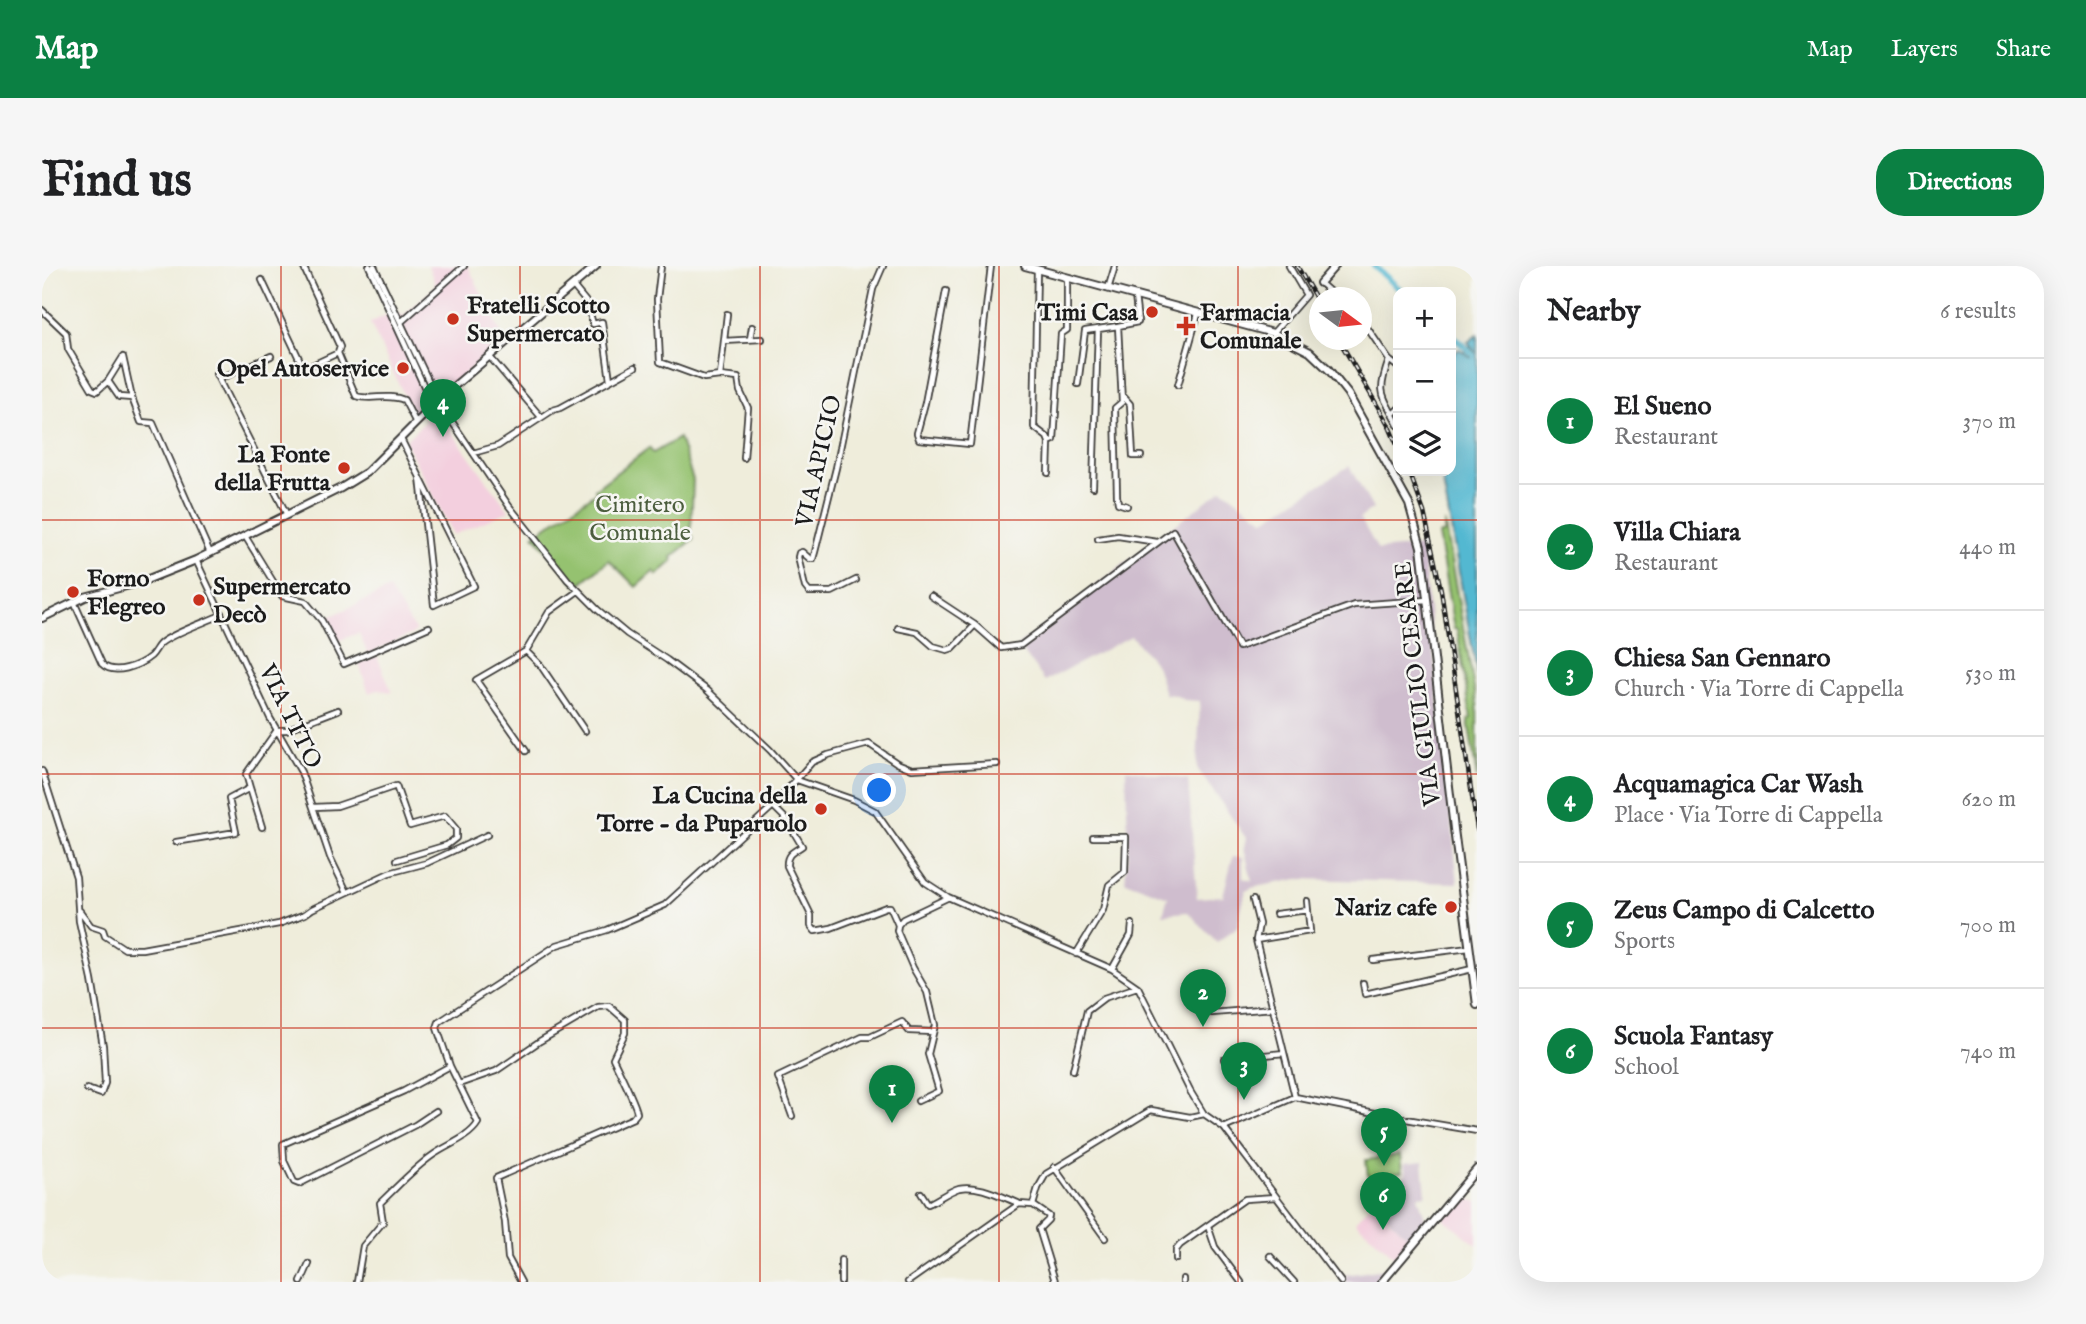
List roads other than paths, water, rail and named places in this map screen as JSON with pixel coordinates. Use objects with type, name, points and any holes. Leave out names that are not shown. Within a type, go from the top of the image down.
[{"type":"street","points":[[303,266],[340,347],[338,353],[356,396],[404,400],[416,424]]},
{"type":"street","points":[[372,266],[401,322],[435,403]]},
{"type":"street","points":[[372,266],[435,403],[528,532],[578,591],[627,634],[707,690],[770,750],[797,780],[854,800],[875,811],[925,881],[948,897],[1112,970],[1138,987],[1190,1091],[1205,1114],[1224,1128],[1341,1282]]},
{"type":"street","points":[[401,322],[464,266]]},
{"type":"street","points":[[42,618],[85,597],[141,582],[196,561],[367,472],[435,403],[596,266]]},
{"type":"street","points":[[661,266],[657,299],[660,362],[704,378],[720,376],[738,379],[748,408],[744,458]]},
{"type":"street","name":"VIA APICIO","points":[[856,580],[832,592],[809,592],[805,587],[798,557],[802,552],[813,559],[816,552],[873,289],[883,266]]},
{"type":"street","points":[[946,291],[918,433],[919,439],[970,444],[990,266]]},
{"type":"street","points":[[1108,289],[1115,266]]},
{"type":"street","points":[[1273,333],[1305,297],[1305,292],[1289,266]]},
{"type":"street","points":[[1325,287],[1320,283],[1335,266]]},
{"type":"street","points":[[1031,267],[1034,427],[1047,437],[1049,442],[1048,473]]},
{"type":"street","name":"VIA GIULIO CESARE","points":[[1031,267],[1273,333],[1310,352],[1348,394],[1409,505],[1420,547],[1477,1005]]},
{"type":"street","points":[[1049,442],[1054,440],[1061,334],[1067,330],[1067,277]]},
{"type":"street","points":[[262,280],[303,367],[338,353]]},
{"type":"street","points":[[573,286],[587,303],[593,324],[602,322],[610,380]]},
{"type":"street","points":[[1078,384],[1085,331],[1138,322],[1135,296]]},
{"type":"street","points":[[42,310],[61,325],[66,333],[68,349],[92,389],[97,391],[108,381],[123,356],[132,398],[141,422],[153,423],[210,554]]},
{"type":"street","points":[[720,376],[727,314]]},
{"type":"street","points":[[1178,385],[1198,314]]},
{"type":"street","points":[[1118,326],[1122,402],[1115,408],[1117,496],[1118,503],[1127,506]]},
{"type":"street","points":[[750,339],[752,327]]},
{"type":"street","points":[[1093,487],[1098,329]]},
{"type":"street","points":[[1372,335],[1393,363]]},
{"type":"street","points":[[724,341],[762,339]]},
{"type":"street","points":[[489,355],[541,417]]},
{"type":"street","points":[[271,356],[217,376],[287,515]]},
{"type":"street","points":[[1389,360],[1382,378],[1381,394],[1393,414]]},
{"type":"street","points":[[473,454],[498,446],[541,417],[635,367]]},
{"type":"street","points":[[108,381],[119,397],[132,398]]},
{"type":"street","points":[[1121,395],[1130,404],[1133,456],[1141,456]]},
{"type":"street","points":[[400,438],[420,477],[474,586],[434,605],[420,477]]},
{"type":"street","points":[[931,596],[975,625],[1001,648],[1009,649],[1021,645],[1173,531],[1239,647],[1354,605],[1427,600]]},
{"type":"street","points":[[245,536],[282,596],[305,601],[322,621],[344,664],[429,627]]},
{"type":"street","points":[[1098,539],[1118,536],[1158,543]]},
{"type":"street","name":"VIA TITO","points":[[196,561],[277,730],[301,772],[330,857],[346,890]]},
{"type":"street","points":[[526,751],[476,680],[526,651],[549,612],[578,591]]},
{"type":"street","points":[[74,602],[102,664],[114,671],[121,671],[151,657],[162,642],[221,615]]},
{"type":"street","points":[[898,628],[917,632],[933,646],[947,650],[953,648],[975,625]]},
{"type":"street","points":[[526,651],[541,666],[585,731]]},
{"type":"street","points":[[262,827],[246,774],[277,730],[286,730],[338,710]]},
{"type":"street","points":[[357,1282],[363,1246],[383,1222],[380,1203],[432,1156],[478,1123],[450,1066],[437,1028],[439,1022],[557,945],[607,930],[665,905],[773,806],[812,762],[869,744],[912,769],[997,764]]},
{"type":"street","points":[[42,771],[76,877],[79,921],[103,1046],[105,1083],[101,1094],[88,1089]]},
{"type":"street","points":[[314,807],[337,806],[396,786],[410,826],[445,816],[456,830],[456,838],[447,845],[397,860]]},
{"type":"street","points":[[176,842],[236,832],[229,799],[250,788]]},
{"type":"street","points":[[773,806],[786,819],[802,846],[789,855],[787,866],[811,915],[811,926],[815,931],[890,907],[898,925],[899,940],[927,992],[935,1025],[928,1054],[939,1091],[918,1101]]},
{"type":"street","points":[[80,911],[92,926],[103,930],[105,936],[125,949],[142,949],[203,939],[293,920],[389,873],[427,863],[487,835]]},
{"type":"street","points":[[1076,954],[1103,910],[1109,885],[1125,872],[1126,837],[1093,837]]},
{"type":"street","points":[[898,925],[903,919],[948,897]]},
{"type":"street","points":[[1253,900],[1259,925],[1256,940],[1295,1097]]},
{"type":"street","points":[[1256,940],[1310,931],[1307,901]]},
{"type":"street","points":[[1276,914],[1308,910]]},
{"type":"street","points":[[1112,970],[1131,935],[1132,924]]},
{"type":"street","points":[[1373,960],[1469,948]]},
{"type":"street","points":[[1363,983],[1365,994],[1472,969]]},
{"type":"street","points":[[1073,1070],[1087,1011],[1104,998],[1138,987]]},
{"type":"street","points":[[459,1084],[496,1070],[598,1007],[609,1006],[625,1020],[625,1034],[613,1058],[629,1097],[637,1107],[637,1114],[496,1178],[505,1222],[508,1258],[521,1282]]},
{"type":"street","points":[[1212,1013],[1273,1008]]},
{"type":"street","points":[[792,1116],[778,1077],[862,1037],[870,1037],[902,1022],[909,1031],[933,1031]]},
{"type":"street","points":[[1224,1059],[1284,1053]]},
{"type":"street","points":[[436,1111],[415,1125],[299,1184],[294,1182],[284,1161],[283,1144],[404,1091],[450,1066]]},
{"type":"street","points":[[1224,1128],[1295,1097],[1477,1130]]},
{"type":"street","points":[[1033,1205],[1038,1188],[1046,1174],[1054,1167],[1151,1110],[1190,1117],[1205,1114]]},
{"type":"street","points":[[1054,1167],[1105,1238]]},
{"type":"street","points":[[1382,1282],[1477,1169]]},
{"type":"street","points":[[921,1193],[928,1204],[960,1188],[975,1187],[1019,1204],[1033,1205],[1049,1216],[1039,1229],[1055,1281]]},
{"type":"street","points":[[1175,1259],[1180,1245],[1245,1199],[1277,1197]]},
{"type":"street","points":[[908,1282],[1019,1204]]},
{"type":"street","points":[[1208,1226],[1215,1247],[1241,1282]]},
{"type":"street","points":[[1270,1256],[1294,1282]]},
{"type":"street","points":[[841,1260],[841,1282]]},
{"type":"street","points":[[301,1282],[309,1264]]},
{"type":"water","points":[[1477,335],[1477,675],[1442,476],[1456,476],[1456,352],[1459,349],[1472,358],[1464,352],[1469,346],[1476,353],[1468,342]]},
{"type":"waterway","points":[[1374,266],[1397,287]]},
{"type":"waterway","points":[[1456,339],[1466,348]]},
{"type":"railway","points":[[1297,266],[1309,287]]},
{"type":"railway","points":[[1345,350],[1393,436]]},
{"type":"railway","points":[[1411,476],[1424,512],[1441,590],[1477,829]]},
{"type":"place","name":"Timi Casa","points":[[1152,312]]},
{"type":"place","name":"Fratelli Scotto Supermercato","points":[[453,319]]},
{"type":"place","name":"Farmacia Comunale","points":[[1186,326]]},
{"type":"place","name":"Opel Autoservice","points":[[403,368]]},
{"type":"place","name":"Acquamagica Car Wash","points":[[443,437]]},
{"type":"place","name":"La Fonte della Frutta","points":[[344,468]]},
{"type":"place","name":"Forno Flegreo","points":[[73,592]]},
{"type":"place","name":"Supermercato Decò","points":[[199,600]]},
{"type":"place","name":"La Cucina della Torre - da Puparuolo","points":[[821,809]]},
{"type":"place","name":"Nariz cafe","points":[[1451,907]]},
{"type":"place","name":"Villa Chiara","points":[[1203,1027]]},
{"type":"place","name":"Chiesa San Gennaro","points":[[1244,1100]]},
{"type":"place","name":"El Sueno","points":[[892,1123]]},
{"type":"place","name":"Zeus Campo di Calcetto","points":[[1384,1166]]},
{"type":"place","name":"Scuola Fantasy","points":[[1383,1230]]},
{"type":"park label","name":"Cimitero Comunale","points":[[640,518]]}]
